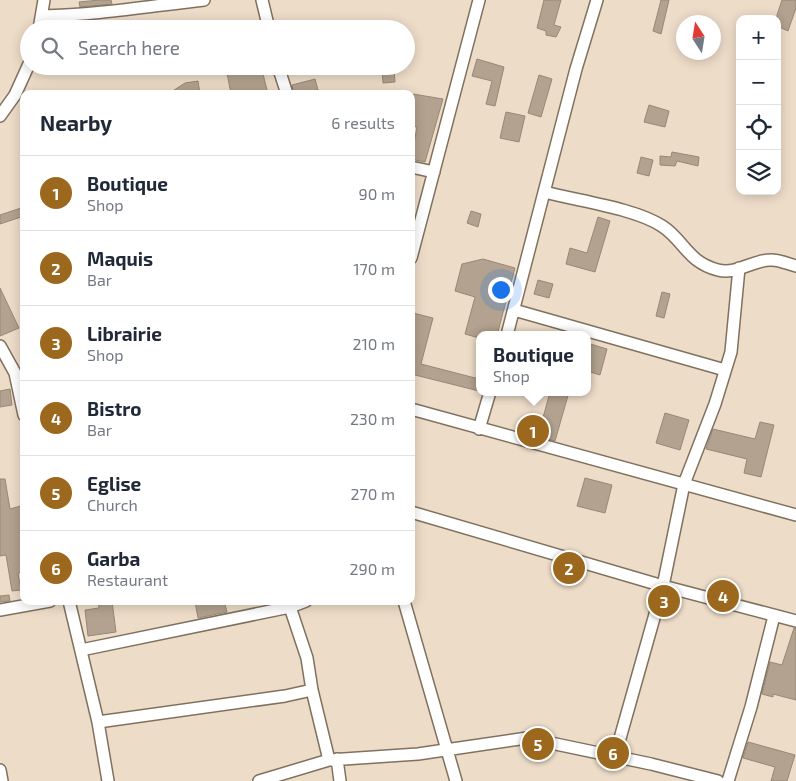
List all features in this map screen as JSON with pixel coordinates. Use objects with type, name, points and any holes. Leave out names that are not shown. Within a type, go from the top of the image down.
[{"type":"street","points":[[41,20],[44,0]]},
{"type":"street","points":[[42,16],[121,12],[204,0]]},
{"type":"street","points":[[262,0],[267,20]]},
{"type":"street","points":[[415,243],[479,0]]},
{"type":"street","points":[[508,331],[576,69],[597,0]]},
{"type":"street","points":[[0,116],[15,95],[24,75]]},
{"type":"street","points":[[281,75],[286,90]]},
{"type":"street","points":[[415,168],[434,172]]},
{"type":"street","points":[[545,192],[648,218],[664,227],[682,248],[702,265],[720,271],[771,260],[796,266]]},
{"type":"street","points":[[615,756],[663,586],[684,484],[715,404],[730,352],[739,268]]},
{"type":"street","points":[[514,310],[588,331]]},
{"type":"street","points":[[591,332],[725,370]]},
{"type":"street","points":[[0,346],[15,373],[20,396]]},
{"type":"street","points":[[479,429],[489,396]]},
{"type":"street","points":[[415,410],[796,515]]},
{"type":"street","points":[[415,513],[663,586],[796,621]]},
{"type":"street","points":[[0,610],[28,605]]},
{"type":"street","points":[[70,605],[98,722],[108,781]]},
{"type":"street","points":[[81,650],[295,605]]},
{"type":"street","points":[[405,605],[456,781]]},
{"type":"street","points":[[290,607],[307,658],[312,690],[340,781]]},
{"type":"street","points":[[728,781],[774,616]]},
{"type":"street","points":[[98,722],[285,696],[312,690]]},
{"type":"street","points":[[259,781],[333,759],[397,756],[527,738],[692,773],[718,781]]},
{"type":"street","points":[[0,770],[2,781]]},
{"type":"building","points":[[111,0],[112,4],[80,7],[79,2]]},
{"type":"building","points":[[544,0],[561,0],[554,25],[561,27],[556,37],[546,35],[546,31],[537,28]]},
{"type":"building","points":[[661,0],[669,0],[661,34],[653,31]]},
{"type":"building","points":[[782,0],[796,0],[796,8],[788,31],[781,28],[781,15],[777,15]]},
{"type":"building","points":[[477,59],[504,67],[495,106],[486,104],[492,81],[472,76]]},
{"type":"building","points":[[227,75],[263,75],[267,90],[230,90]]},
{"type":"building","points":[[382,75],[394,75],[395,82],[383,83]]},
{"type":"building","points":[[539,75],[552,79],[541,117],[528,113]]},
{"type":"building","points":[[315,79],[318,90],[293,90],[292,85]]},
{"type":"building","points":[[198,81],[199,90],[174,90],[185,83]]},
{"type":"building","points":[[415,94],[443,99],[425,162],[415,160],[417,127],[415,127]]},
{"type":"building","points":[[649,105],[669,111],[665,127],[644,122]]},
{"type":"building","points":[[506,112],[525,116],[519,142],[500,138]]},
{"type":"building","points":[[672,152],[699,157],[698,166],[677,161],[675,166],[660,165],[660,156],[671,157]]},
{"type":"building","points":[[641,157],[653,160],[649,176],[637,173]]},
{"type":"building","points":[[20,208],[20,217],[0,224],[0,215]]},
{"type":"building","points":[[471,211],[481,214],[478,227],[467,223]]},
{"type":"building","points":[[598,217],[610,221],[595,272],[566,264],[570,248],[587,253]]},
{"type":"building","points":[[483,259],[515,268],[498,331],[476,331],[476,337],[465,334],[475,297],[455,291],[462,264]]},
{"type":"building","points":[[538,280],[553,284],[549,298],[534,294]]},
{"type":"building","points":[[0,288],[19,328],[0,336]]},
{"type":"building","points":[[662,292],[670,294],[664,318],[656,316]]},
{"type":"building","points":[[415,314],[433,318],[421,364],[476,378],[476,390],[415,375]]},
{"type":"building","points":[[591,344],[607,349],[600,375],[591,372]]},
{"type":"building","points":[[10,389],[12,405],[0,407],[0,391]]},
{"type":"building","points":[[549,396],[568,396],[555,441],[538,436]]},
{"type":"building","points":[[665,413],[689,420],[680,450],[656,443]]},
{"type":"building","points":[[760,422],[774,425],[761,477],[744,473],[747,459],[706,449],[713,429],[755,439]]},
{"type":"building","points":[[585,478],[612,485],[605,513],[577,506]]},
{"type":"building","points":[[0,479],[5,479],[10,509],[20,506],[20,573],[18,573],[20,590],[12,591],[6,555],[0,556]]},
{"type":"building","points":[[9,595],[10,601],[0,602],[0,596]]},
{"type":"building","points":[[99,605],[113,605],[116,632],[88,636],[85,610],[99,608]]},
{"type":"building","points":[[196,605],[225,605],[227,612],[198,618]]},
{"type":"building","points":[[794,628],[796,628],[796,700],[773,694],[773,697],[762,694],[770,662],[782,665]]},
{"type":"building","points":[[748,742],[795,755],[787,781],[771,781],[775,767],[743,758]]},
{"type":"place","name":"Boutique","points":[[533,431]]},
{"type":"place","name":"Maquis","points":[[569,568]]},
{"type":"place","name":"Bistro","points":[[723,596]]},
{"type":"place","name":"Librairie","points":[[664,601]]},
{"type":"place","name":"Eglise","points":[[538,744]]},
{"type":"place","name":"Garba","points":[[613,753]]}]
